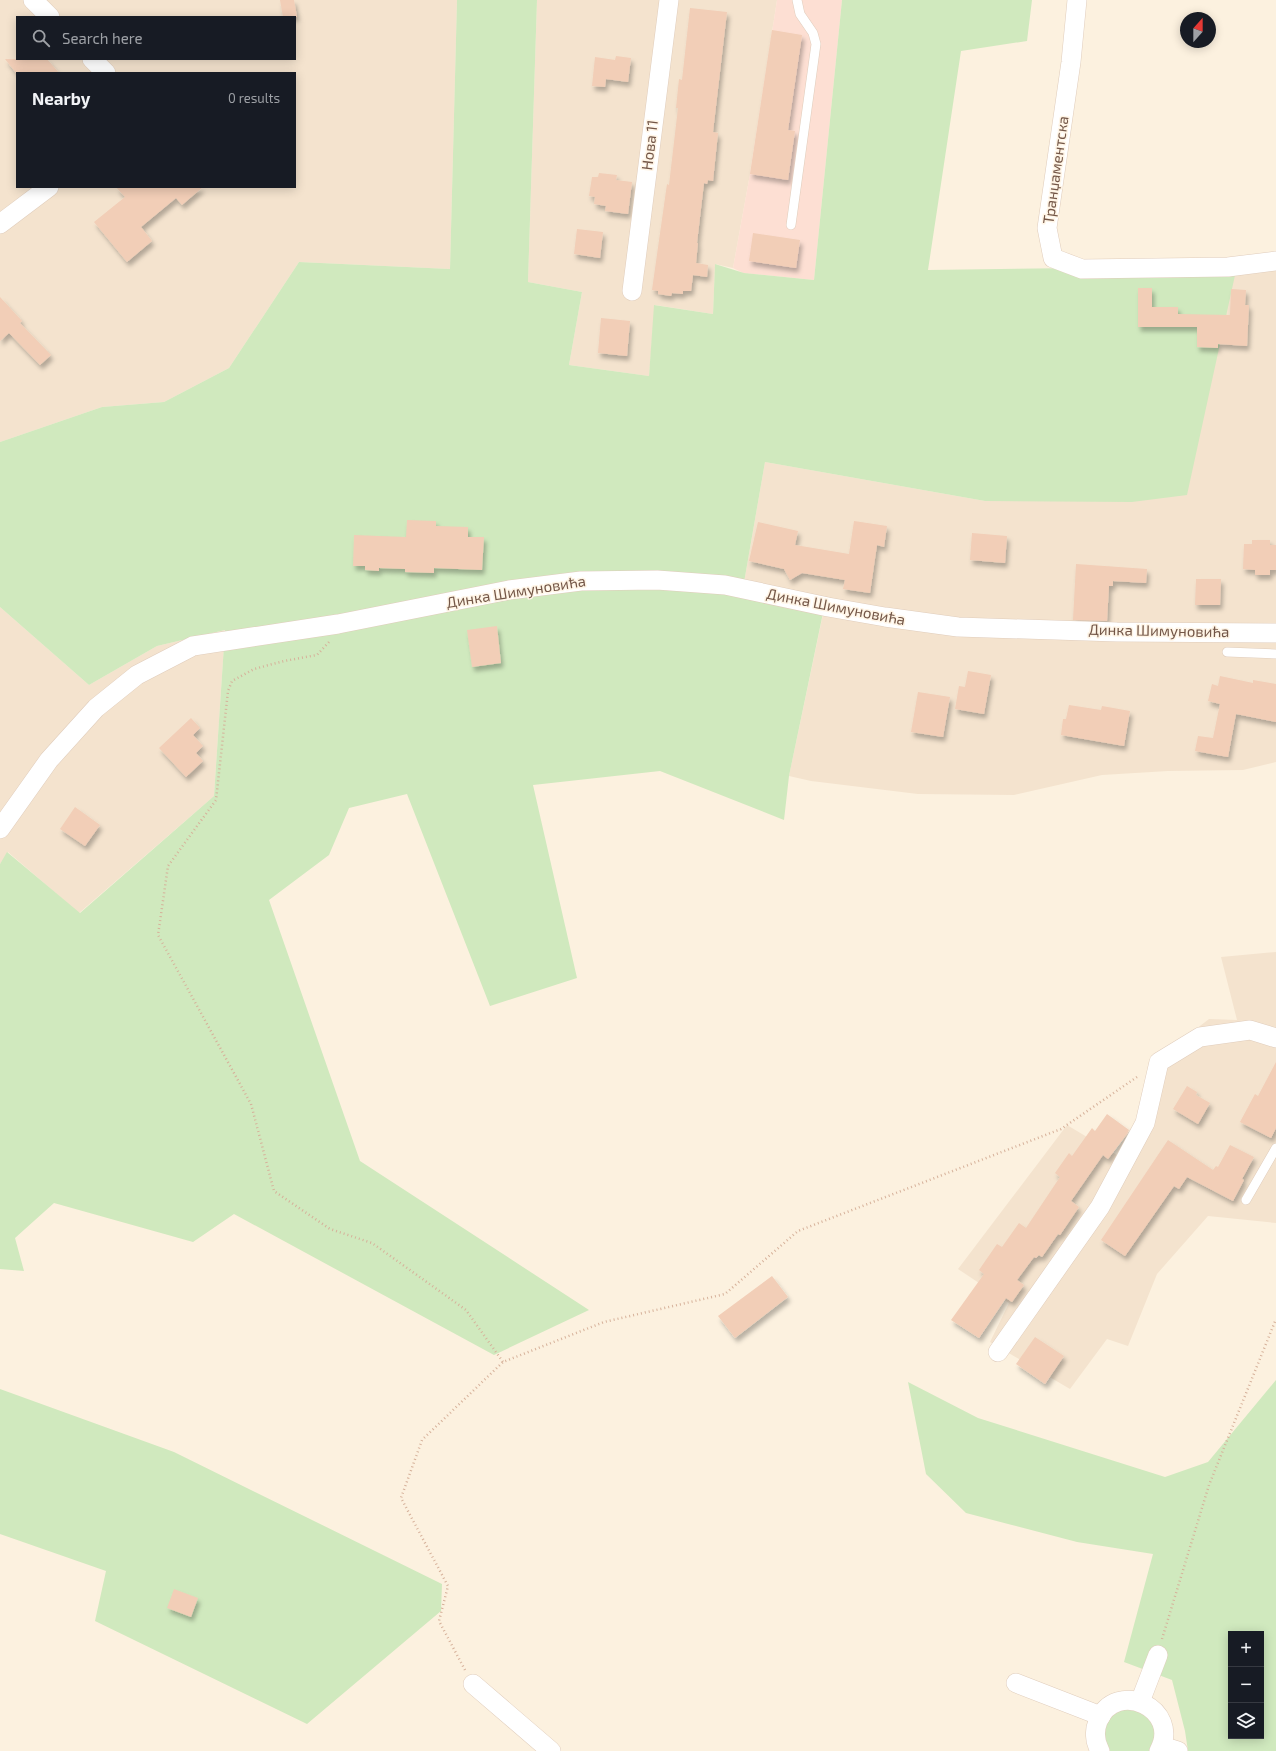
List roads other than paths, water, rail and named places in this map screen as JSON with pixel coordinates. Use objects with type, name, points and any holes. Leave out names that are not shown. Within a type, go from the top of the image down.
[{"type":"street","points":[[33,0],[49,16]]},
{"type":"street","name":"Нова 11","points":[[632,291],[669,0]]},
{"type":"street","name":"Транџаментска","points":[[1077,0],[1071,62],[1047,228],[1053,258],[1082,269],[1228,267],[1276,261]]},
{"type":"street","points":[[93,60],[105,72]]},
{"type":"street","points":[[0,224],[48,188]]},
{"type":"street","name":"Динка Шимуновића","points":[[0,829],[49,760],[96,708],[137,675],[193,646],[338,624],[509,590],[581,581],[657,580],[726,585],[828,607],[885,617],[958,627],[1117,632],[1276,634]]},
{"type":"street","points":[[998,1352],[1100,1207],[1145,1123],[1159,1062],[1200,1037],[1250,1030],[1276,1038]]},
{"type":"street","points":[[1140,1702],[1158,1655]]},
{"type":"street","points":[[1016,1682],[1100,1716]]},
{"type":"street","points":[[473,1684],[551,1751]]},
{"type":"street","points":[[1100,1751],[1095,1738],[1096,1726],[1100,1716],[1108,1707],[1118,1702],[1129,1700],[1150,1706],[1158,1714],[1162,1724],[1166,1749]]},
{"type":"lane","points":[[791,225],[816,44],[813,33],[800,14],[797,0]]},
{"type":"lane","points":[[1227,652],[1276,654]]},
{"type":"lane","points":[[1246,1200],[1276,1148]]}]
